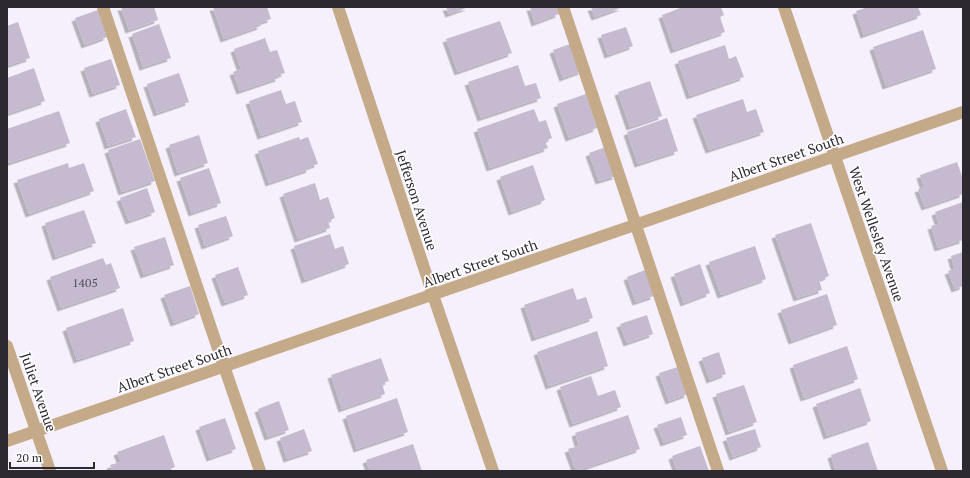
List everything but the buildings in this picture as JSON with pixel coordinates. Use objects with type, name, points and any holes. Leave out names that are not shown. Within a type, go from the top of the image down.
[{"type":"street","points":[[103,7],[260,471]]},
{"type":"street","name":"Jefferson Avenue","points":[[338,7],[492,471]]},
{"type":"street","points":[[563,7],[718,471]]},
{"type":"street","name":"West Wellesley Avenue","points":[[784,7],[942,471]]},
{"type":"street","name":"Albert Street South","points":[[7,441],[963,112]]},
{"type":"street","name":"Juliet Avenue","points":[[7,346],[50,471]]}]
